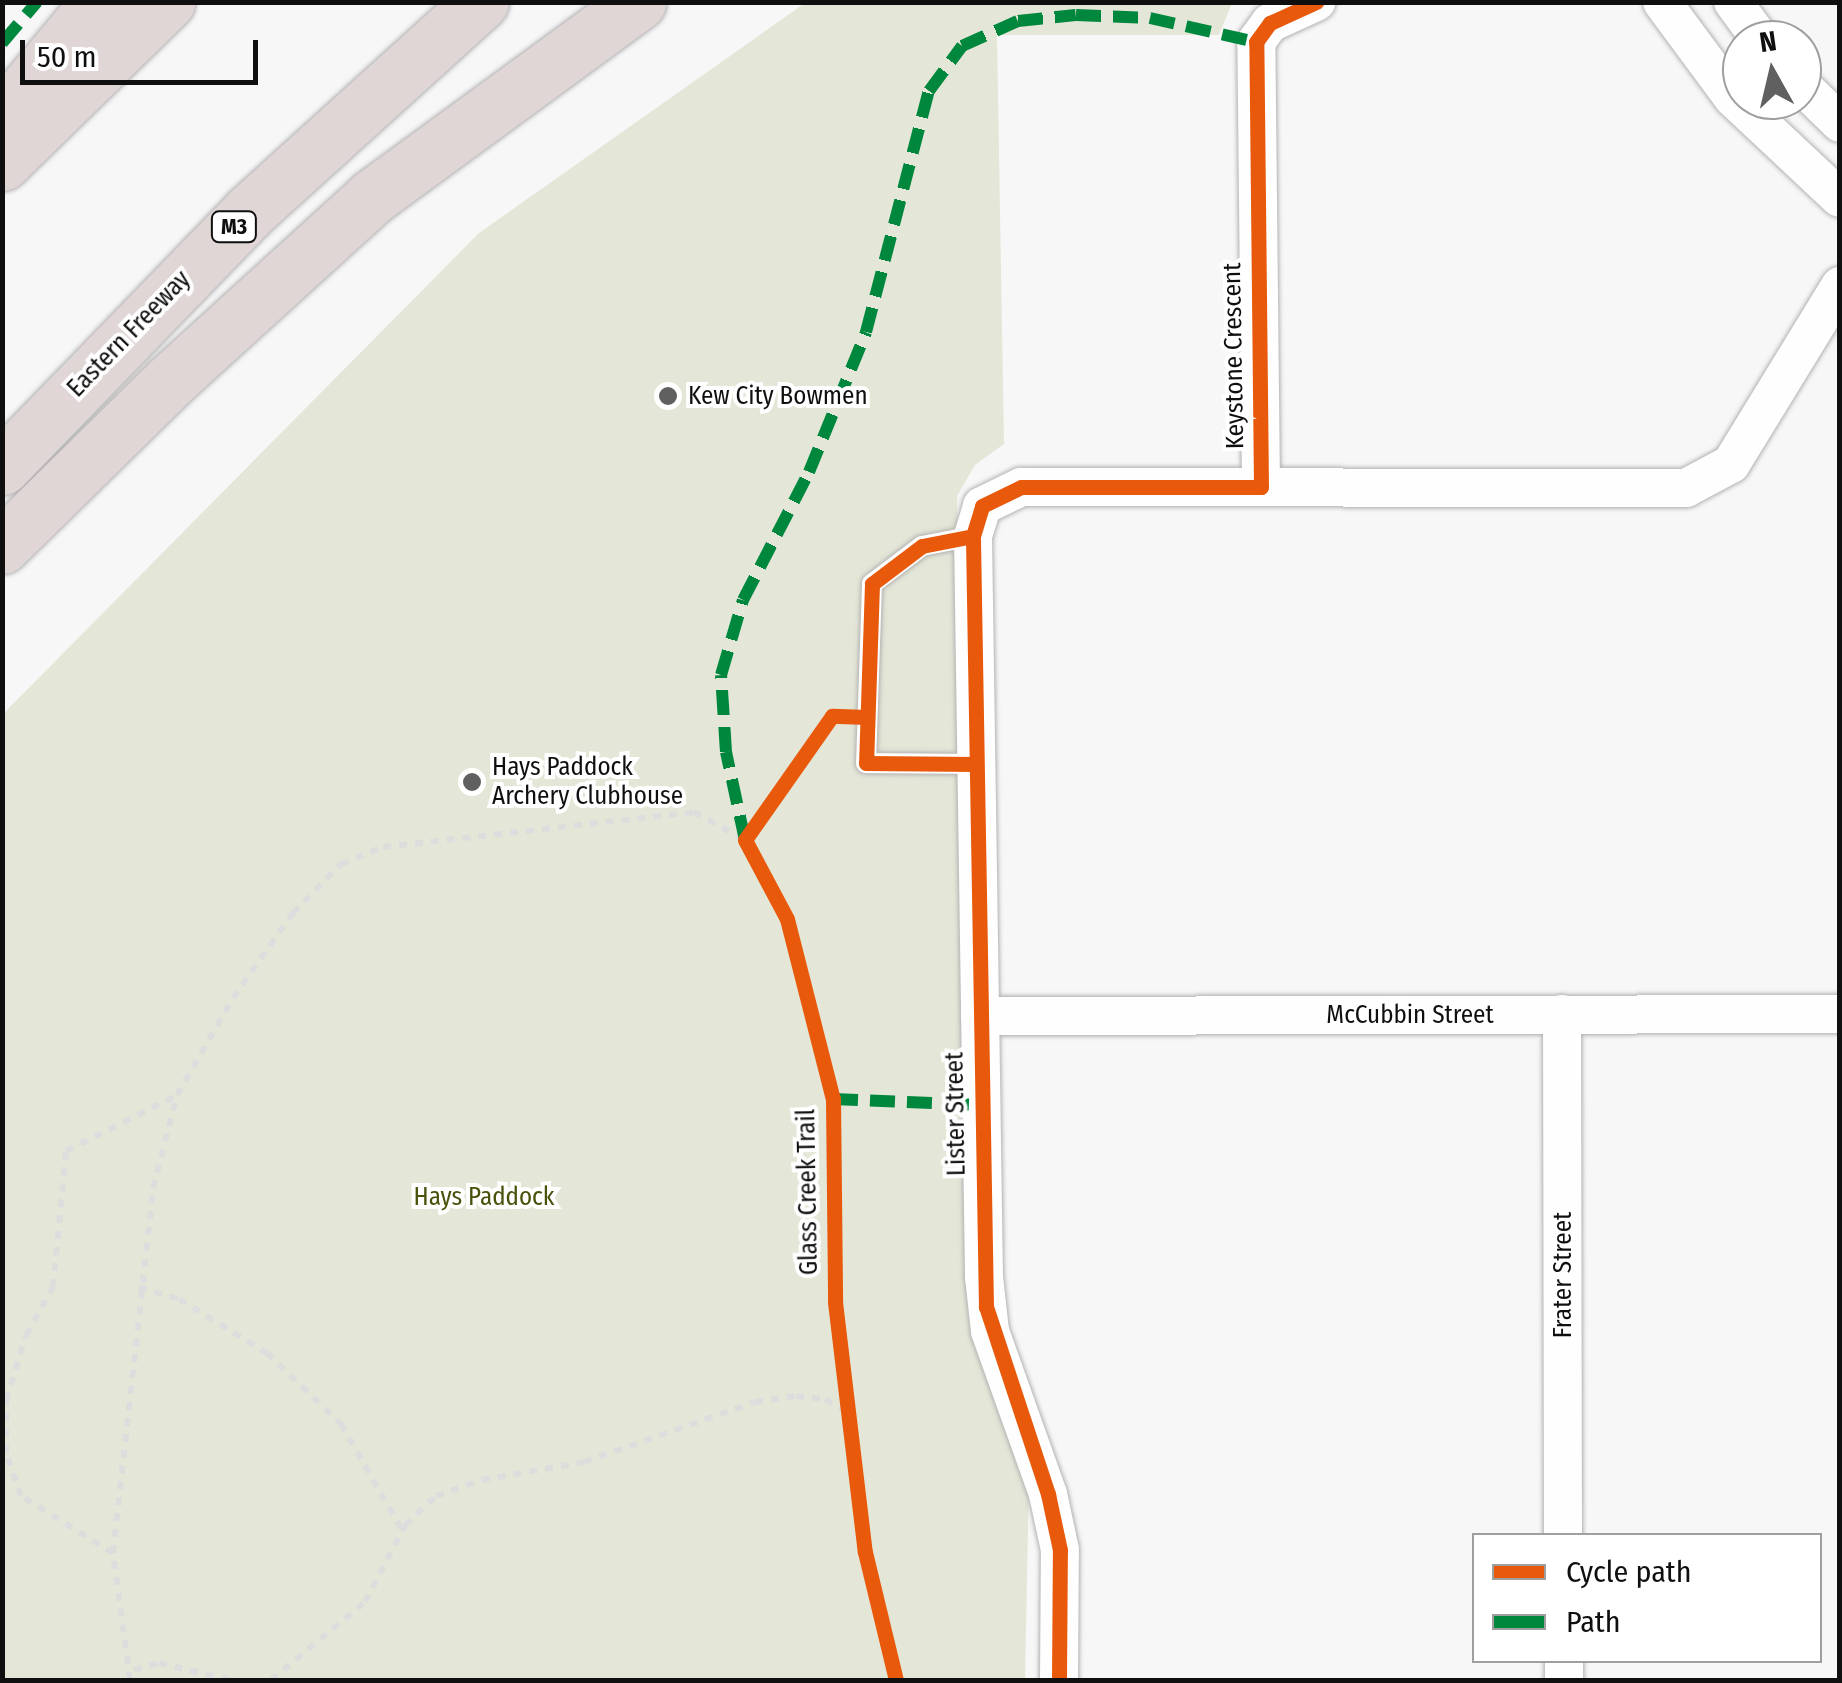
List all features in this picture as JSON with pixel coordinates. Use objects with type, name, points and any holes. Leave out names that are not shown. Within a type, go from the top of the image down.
[{"type":"highway","points":[[2,118],[99,2]]},
{"type":"highway","points":[[2,163],[168,2]]},
{"type":"highway","name":"Eastern Freeway","points":[[2,468],[249,212],[481,2]]},
{"type":"highway","points":[[2,546],[184,367],[372,197],[638,2]]},
{"type":"street","name":"Keystone Crescent","points":[[1261,488],[1256,42],[1270,22],[1316,2]]},
{"type":"street","points":[[1662,2],[1733,98],[1840,198]]},
{"type":"street","points":[[1822,105],[1840,123]]},
{"type":"street","points":[[972,536],[982,506],[1021,487],[1703,484],[1731,464],[1840,286]]},
{"type":"street","name":"Lister Street","points":[[972,536],[986,1307],[1048,1494],[1060,1550],[1059,1680]]},
{"type":"street","name":"Frater Street","points":[[1562,1014],[1563,1533]]},
{"type":"street","name":"McCubbin Street","points":[[980,1016],[1840,1014]]},
{"type":"lane","points":[[972,536],[922,546],[872,584],[866,763],[976,764]]},
{"type":"path","points":[[130,1680],[134,1670],[113,1553],[138,1287],[153,1188],[177,1096],[233,998],[293,914],[341,864],[383,847],[639,815],[694,812],[749,833],[753,856]]},
{"type":"path","points":[[113,1553],[21,1496],[6,1453],[6,1400],[26,1335],[53,1287],[66,1151],[177,1096]]},
{"type":"path","points":[[138,1287],[179,1299],[268,1353],[341,1424],[402,1530]]},
{"type":"path","points":[[845,1393],[850,1429]]},
{"type":"path","points":[[271,1680],[365,1602],[402,1530],[436,1496],[482,1480],[584,1462],[755,1402],[796,1396],[825,1399],[847,1411]]},
{"type":"path","points":[[134,1670],[159,1663],[230,1680]]},
{"type":"green space","name":"Hays Paddock","points":[[805,3],[1232,3],[1219,35],[997,35],[1004,444],[975,465],[957,496],[968,1314],[1029,1477],[1025,1680],[3,1680],[3,714],[479,233]]},
{"type":"marked path","points":[[2,43],[37,2]]},
{"type":"marked path","points":[[745,840],[726,752],[721,675],[743,600],[809,472],[866,332],[929,91],[962,46],[1018,21],[1076,15],[1150,18],[1256,42]]},
{"type":"marked path","points":[[833,1099],[981,1105]]},
{"type":"cycle path","points":[[1059,1680],[1060,1550],[1048,1494],[986,1307],[973,536],[982,506],[1021,487],[1261,487],[1256,42],[1270,23],[1316,2]]},
{"type":"cycle path","points":[[973,536],[922,546],[872,584],[866,763],[976,764]]},
{"type":"cycle path","name":"Glass Creek Trail","points":[[867,717],[832,716],[745,840],[787,919],[833,1099],[835,1302],[865,1552],[896,1680]]},
{"type":"place","name":"Kew City Bowmen","points":[[668,396]]},
{"type":"place","name":"Hays Paddock Archery Clubhouse","points":[[472,782]]}]
